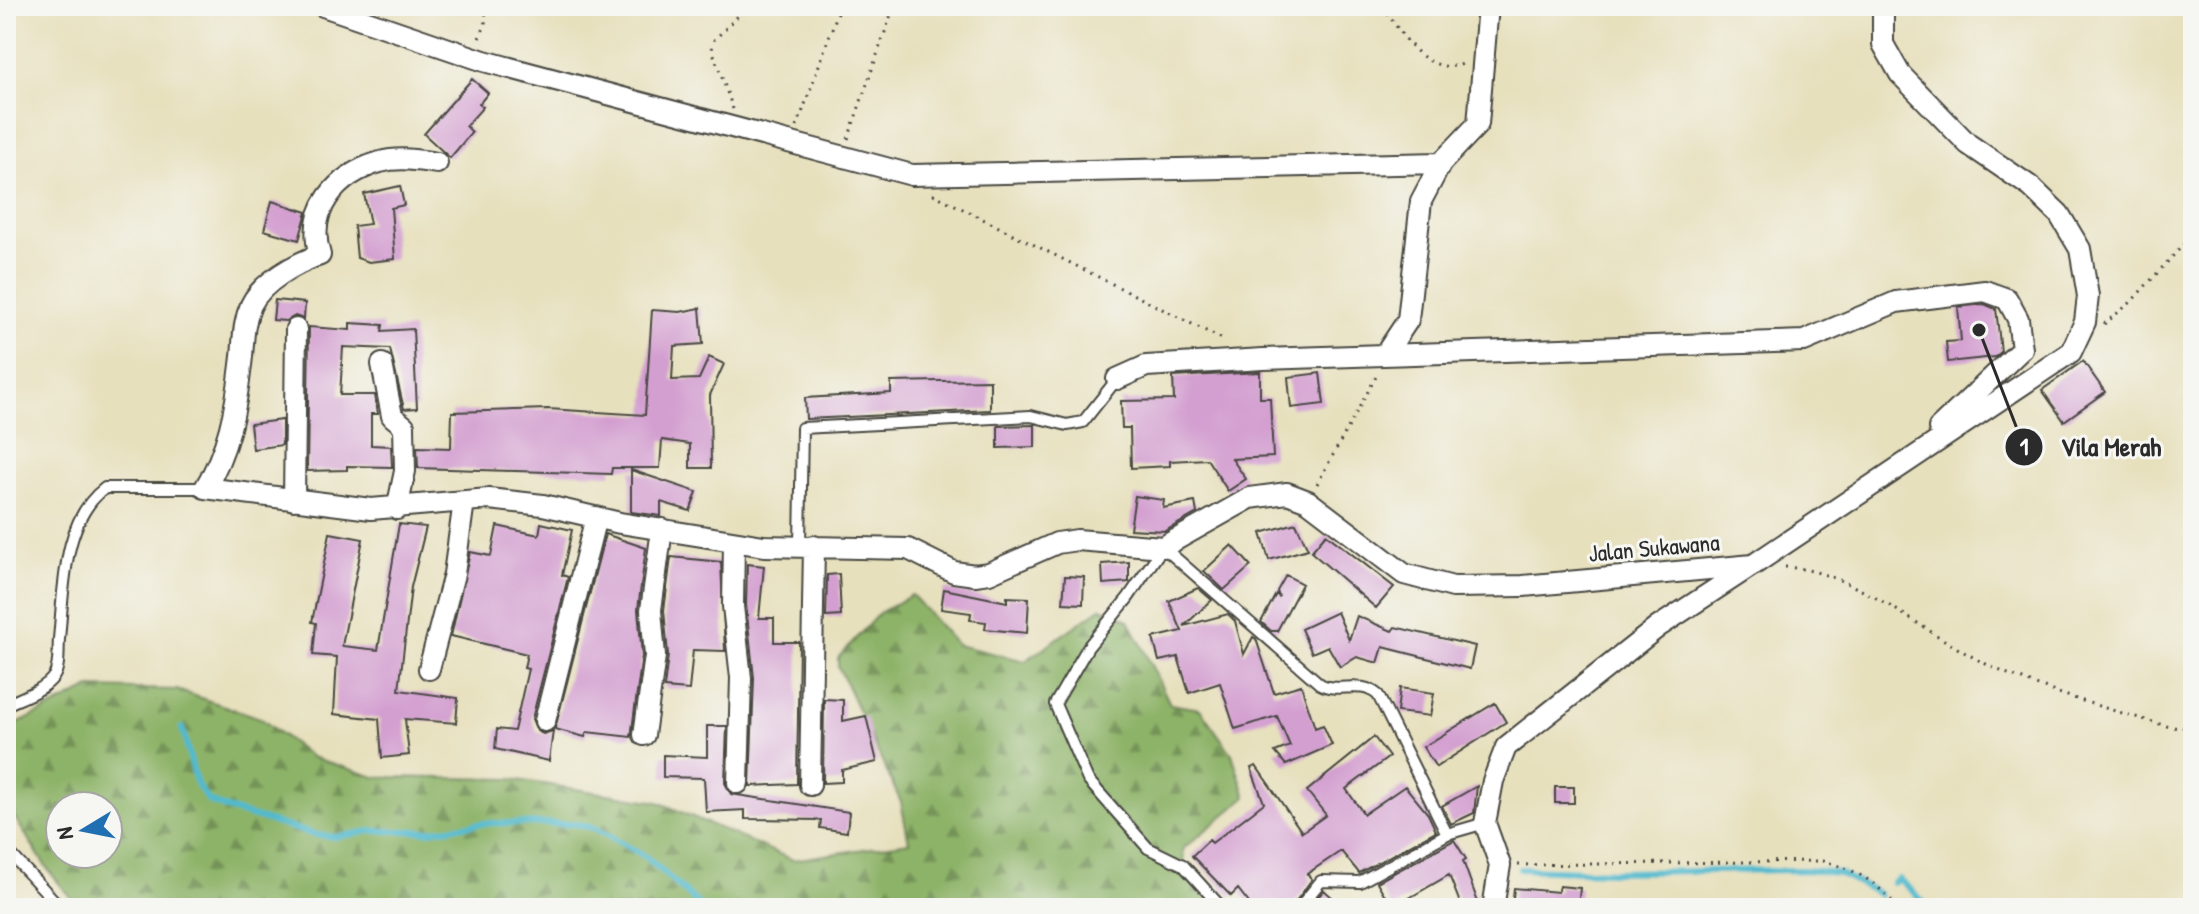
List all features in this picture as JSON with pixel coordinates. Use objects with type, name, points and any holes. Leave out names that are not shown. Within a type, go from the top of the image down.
[{"type":"street","points":[[323,6],[471,56],[912,175],[1441,163]]},
{"type":"street","points":[[1386,353],[1408,320],[1421,201],[1441,163],[1478,124],[1488,6]]},
{"type":"street","name":"Jalan Sukawana","points":[[1163,547],[1250,498],[1287,493],[1308,501],[1404,574],[1434,585],[1523,586],[1753,565],[2071,352],[2085,322],[2088,296],[2080,249],[2059,214],[2031,187],[1968,144],[1890,61],[1883,44],[1883,6]]},
{"type":"street","points":[[437,163],[404,159],[379,162],[343,181],[324,199],[313,235],[320,255],[291,269],[252,302],[243,327],[241,365],[228,440],[221,463],[205,488],[397,509],[489,499],[543,505],[734,542],[908,549],[954,572],[975,575],[989,573],[1057,543],[1088,540],[1163,547]]},
{"type":"street","points":[[1117,379],[1146,366],[1386,353],[1804,341],[1896,302],[1985,291],[2007,299],[2018,319],[2022,349],[1903,462]]},
{"type":"street","points":[[294,500],[296,329]]},
{"type":"street","points":[[382,364],[392,416],[404,426],[405,471],[397,509]]},
{"type":"street","points":[[429,669],[454,574],[464,501]]},
{"type":"street","points":[[545,721],[596,517]]},
{"type":"street","points":[[644,735],[655,656],[651,610],[662,529]]},
{"type":"street","points":[[734,542],[733,606],[741,678],[738,783]]},
{"type":"street","points":[[807,546],[810,785]]},
{"type":"street","points":[[1493,908],[1500,865],[1485,823],[1493,781],[1506,747],[1658,627],[1753,565]]},
{"type":"lane","points":[[807,546],[802,428],[1031,416],[1083,422],[1117,379]]},
{"type":"lane","points":[[6,705],[51,680],[56,671],[69,558],[78,518],[94,497],[105,488],[205,488]]},
{"type":"lane","points":[[1222,908],[1183,865],[1148,848],[1088,780],[1055,704],[1088,647],[1128,598],[1163,547],[1320,684],[1326,687],[1363,687],[1378,695],[1447,834]]},
{"type":"lane","points":[[1299,908],[1321,881],[1360,882],[1447,834],[1485,823]]},
{"type":"lane","points":[[6,849],[61,908]]},
{"type":"path","points":[[471,56],[485,26],[486,6]]},
{"type":"path","points":[[740,131],[712,49],[714,40],[748,6]]},
{"type":"path","points":[[791,142],[840,6]]},
{"type":"path","points":[[843,155],[894,6]]},
{"type":"path","points":[[1383,6],[1412,46],[1433,64],[1451,68],[1467,62]]},
{"type":"path","points":[[912,175],[936,197],[1234,345]]},
{"type":"path","points":[[2097,330],[2130,303],[2193,234]]},
{"type":"path","points":[[1308,501],[1370,392],[1386,353]]},
{"type":"path","points":[[1753,565],[1801,568],[1857,588],[1938,639],[2007,674],[2170,727],[2193,728]]},
{"type":"path","points":[[1500,865],[1822,861],[1859,872],[1879,886],[1899,908]]},
{"type":"green space","points":[[912,595],[957,645],[1025,661],[1101,608],[1129,620],[1170,704],[1200,709],[1232,754],[1246,797],[1183,849],[1185,878],[1222,908],[79,908],[48,870],[124,870],[124,790],[44,790],[44,864],[6,804],[6,732],[13,726],[91,688],[177,690],[260,718],[311,757],[375,777],[511,779],[658,802],[793,860],[909,842],[901,802],[838,666],[838,658],[879,613]]},
{"type":"building","points":[[472,79],[488,93],[479,104],[483,107],[466,126],[472,132],[450,158],[424,134]]},
{"type":"building","points":[[400,186],[404,205],[391,208],[395,259],[369,262],[357,258],[354,226],[370,224],[364,194]]},
{"type":"building","points":[[272,201],[307,212],[299,240],[264,230]]},
{"type":"building","points":[[275,300],[305,303],[304,319],[295,316],[286,321],[273,320]]},
{"type":"building","points":[[1984,304],[1996,309],[2001,352],[1995,357],[1948,362],[1946,342],[1961,341],[1958,307]]},
{"type":"building","points":[[700,308],[703,344],[674,346],[672,380],[699,379],[709,357],[724,364],[710,395],[711,468],[690,468],[690,444],[662,440],[660,468],[612,468],[611,474],[418,468],[417,447],[451,448],[452,412],[548,409],[645,415],[652,310],[680,312]]},
{"type":"building","points":[[350,323],[383,325],[382,331],[413,329],[417,408],[404,409],[390,349],[343,347],[340,395],[375,395],[378,414],[371,414],[371,445],[391,446],[392,467],[347,466],[347,470],[307,471],[309,327],[350,330]]},
{"type":"building","points":[[2083,361],[2105,392],[2064,421],[2042,390]]},
{"type":"building","points":[[1260,372],[1260,398],[1270,398],[1273,457],[1232,459],[1246,479],[1228,491],[1207,459],[1170,461],[1170,466],[1131,468],[1130,428],[1122,428],[1121,401],[1174,400],[1173,377]]},
{"type":"building","points":[[1320,373],[1324,404],[1291,408],[1288,377]]},
{"type":"building","points":[[990,380],[990,410],[806,419],[805,398],[891,393],[891,382]]},
{"type":"building","points":[[282,420],[282,445],[253,449],[250,424]]},
{"type":"building","points":[[1035,425],[1035,447],[998,448],[998,426]]},
{"type":"building","points":[[631,470],[697,492],[690,511],[661,502],[661,516],[631,512]]},
{"type":"building","points":[[1135,496],[1164,500],[1163,508],[1195,502],[1197,513],[1165,531],[1130,529]]},
{"type":"building","points":[[541,523],[572,530],[562,575],[568,577],[532,719],[537,731],[543,734],[553,731],[549,761],[495,749],[497,729],[514,731],[528,669],[524,668],[527,654],[451,636],[470,552],[491,556],[497,526],[539,535]]},
{"type":"building","points":[[1296,523],[1308,549],[1269,560],[1261,533]]},
{"type":"building","points":[[399,524],[426,527],[411,587],[399,690],[458,698],[456,723],[405,719],[409,755],[382,758],[379,719],[334,714],[337,657],[313,655],[316,623],[312,622],[330,533],[363,539],[342,646],[378,650]]},
{"type":"building","points":[[605,534],[646,548],[638,609],[642,656],[631,737],[587,732],[585,737],[555,729]]},
{"type":"building","points":[[1326,534],[1394,587],[1376,608],[1311,552]]},
{"type":"building","points":[[1232,545],[1251,566],[1224,590],[1204,571]]},
{"type":"building","points":[[671,557],[721,562],[725,651],[693,650],[689,690],[664,688],[668,655],[664,610]]},
{"type":"building","points":[[1129,562],[1129,582],[1103,584],[1102,564]]},
{"type":"building","points":[[747,564],[764,566],[759,618],[774,618],[774,642],[799,642],[797,784],[750,786],[754,678],[746,605]]},
{"type":"building","points":[[839,574],[841,616],[826,617],[827,575]]},
{"type":"building","points":[[1286,575],[1302,584],[1277,631],[1271,631],[1261,622],[1276,594],[1279,597],[1277,591]]},
{"type":"building","points":[[1065,576],[1084,577],[1083,604],[1063,603]]},
{"type":"building","points":[[1198,588],[1212,600],[1184,626],[1228,614],[1235,621],[1244,654],[1253,637],[1256,639],[1274,693],[1301,685],[1315,728],[1323,725],[1332,745],[1286,765],[1275,752],[1290,746],[1277,716],[1235,729],[1220,683],[1189,693],[1178,657],[1159,661],[1153,638],[1182,631],[1169,601]]},
{"type":"building","points":[[944,589],[1007,602],[1007,597],[1029,598],[1027,633],[985,629],[986,622],[970,620],[971,613],[941,609]]},
{"type":"building","points":[[1337,612],[1349,640],[1357,616],[1392,631],[1395,627],[1475,646],[1470,669],[1383,647],[1378,663],[1357,657],[1340,667],[1328,646],[1312,653],[1301,629]]},
{"type":"building","points":[[1400,688],[1434,693],[1430,716],[1397,712]]},
{"type":"building","points":[[824,699],[843,700],[843,721],[866,716],[877,762],[842,770],[842,782],[823,783]]},
{"type":"building","points":[[1495,703],[1506,722],[1436,767],[1423,747]]},
{"type":"building","points":[[707,726],[727,726],[725,783],[731,794],[849,812],[847,832],[820,828],[821,820],[745,819],[745,810],[706,812],[704,778],[663,777],[663,755],[707,757]]},
{"type":"building","points":[[1374,737],[1389,757],[1346,789],[1364,814],[1405,786],[1428,814],[1436,831],[1359,873],[1341,851],[1307,874],[1312,879],[1291,908],[1253,908],[1238,889],[1231,896],[1192,856],[1209,840],[1212,843],[1264,803],[1251,768],[1256,766],[1302,832],[1326,815],[1307,791]]},
{"type":"building","points":[[1477,786],[1474,813],[1451,824],[1442,806]]},
{"type":"building","points":[[1555,787],[1574,787],[1574,803],[1555,803]]},
{"type":"building","points":[[1454,840],[1466,859],[1463,861],[1480,908],[1462,908],[1449,875],[1392,908],[1377,882]]},
{"type":"building","points":[[1559,886],[1580,888],[1578,908],[1512,908],[1514,888],[1558,892]]},
{"type":"building","points":[[1324,890],[1344,908],[1309,908]]},
{"type":"waterway","points":[[182,728],[197,785],[209,801],[227,809],[316,835],[335,837],[371,831],[429,831],[485,823],[575,824],[594,828],[646,857],[703,908]]},
{"type":"waterway","points":[[1520,869],[1613,872],[1804,870],[1839,873],[1879,894]]},
{"type":"waterway","points":[[1893,883],[1899,879],[1930,908]]},
{"type":"waterway","points":[[796,908],[846,899],[866,908]]},
{"type":"place","name":"Vila Merah","points":[[1979,330]]}]
